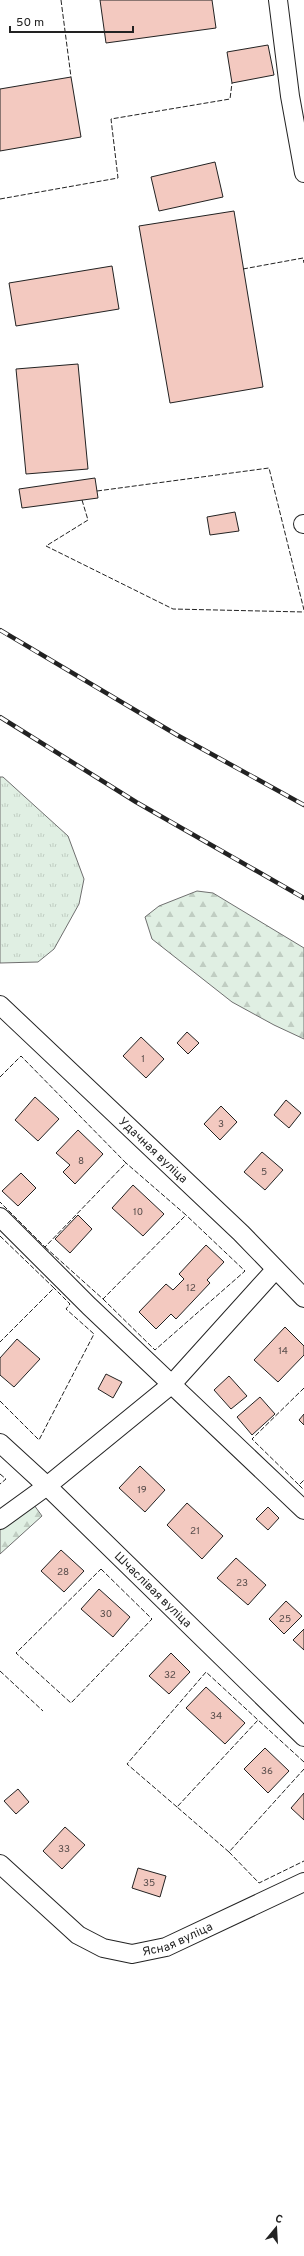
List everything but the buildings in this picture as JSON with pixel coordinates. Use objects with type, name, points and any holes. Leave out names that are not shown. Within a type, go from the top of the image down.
[{"type":"street","points":[[278,0],[290,96],[304,172]]},
{"type":"street","name":"Удачная вуліца","points":[[0,1005],[241,1234],[304,1298]]},
{"type":"street","points":[[0,1217],[89,1306],[304,1510]]},
{"type":"street","points":[[0,1520],[47,1486],[172,1384],[275,1270]]},
{"type":"street","name":"Шчаслівая вуліца","points":[[0,1443],[47,1486],[304,1737]]},
{"type":"street","name":"Ясная вуліца","points":[[0,1864],[78,1935],[103,1948],[132,1954],[166,1947],[304,1882]]},
{"type":"green space","points":[[0,777],[3,777],[68,836],[84,879],[79,904],[54,949],[38,962],[0,963]]},
{"type":"green space","points":[[197,891],[213,893],[304,948],[304,1039],[274,1025],[232,1002],[152,939],[145,917],[159,906]]},
{"type":"green space","points":[[34,1505],[42,1516],[0,1554],[0,1530]]},
{"type":"railway","points":[[0,630],[177,735],[304,805]]},
{"type":"railway","points":[[0,717],[136,802],[304,898]]},
{"type":"fence","points":[[61,0],[71,77]]},
{"type":"fence","points":[[0,199],[118,178],[111,119],[230,99],[232,83]]},
{"type":"fence","points":[[243,269],[303,258],[304,263]]},
{"type":"fence","points":[[97,491],[269,468],[304,610]]},
{"type":"fence","points":[[82,500],[88,520],[46,546],[173,609],[304,612]]},
{"type":"fence","points":[[0,1077],[21,1056],[126,1163],[45,1247],[0,1202]]},
{"type":"fence","points":[[45,1247],[103,1299],[186,1215],[126,1163]]},
{"type":"fence","points":[[103,1299],[155,1350],[245,1271],[186,1215]]},
{"type":"fence","points":[[0,1236],[54,1288],[0,1342]]},
{"type":"fence","points":[[0,1401],[39,1440],[94,1334],[66,1309],[70,1304],[54,1288]]},
{"type":"fence","points":[[304,1388],[252,1439],[299,1485],[304,1480]]},
{"type":"fence","points":[[0,1474],[6,1479],[0,1484]]},
{"type":"fence","points":[[299,1485],[304,1490]]},
{"type":"fence","points":[[101,1569],[152,1619],[71,1703],[16,1653],[101,1569]]},
{"type":"fence","points":[[0,1671],[43,1711]]},
{"type":"fence","points":[[177,1807],[127,1764],[206,1672],[258,1720]]},
{"type":"fence","points":[[304,1762],[258,1720],[177,1807],[229,1852],[304,1769]]},
{"type":"fence","points":[[229,1852],[259,1883],[304,1861]]}]
